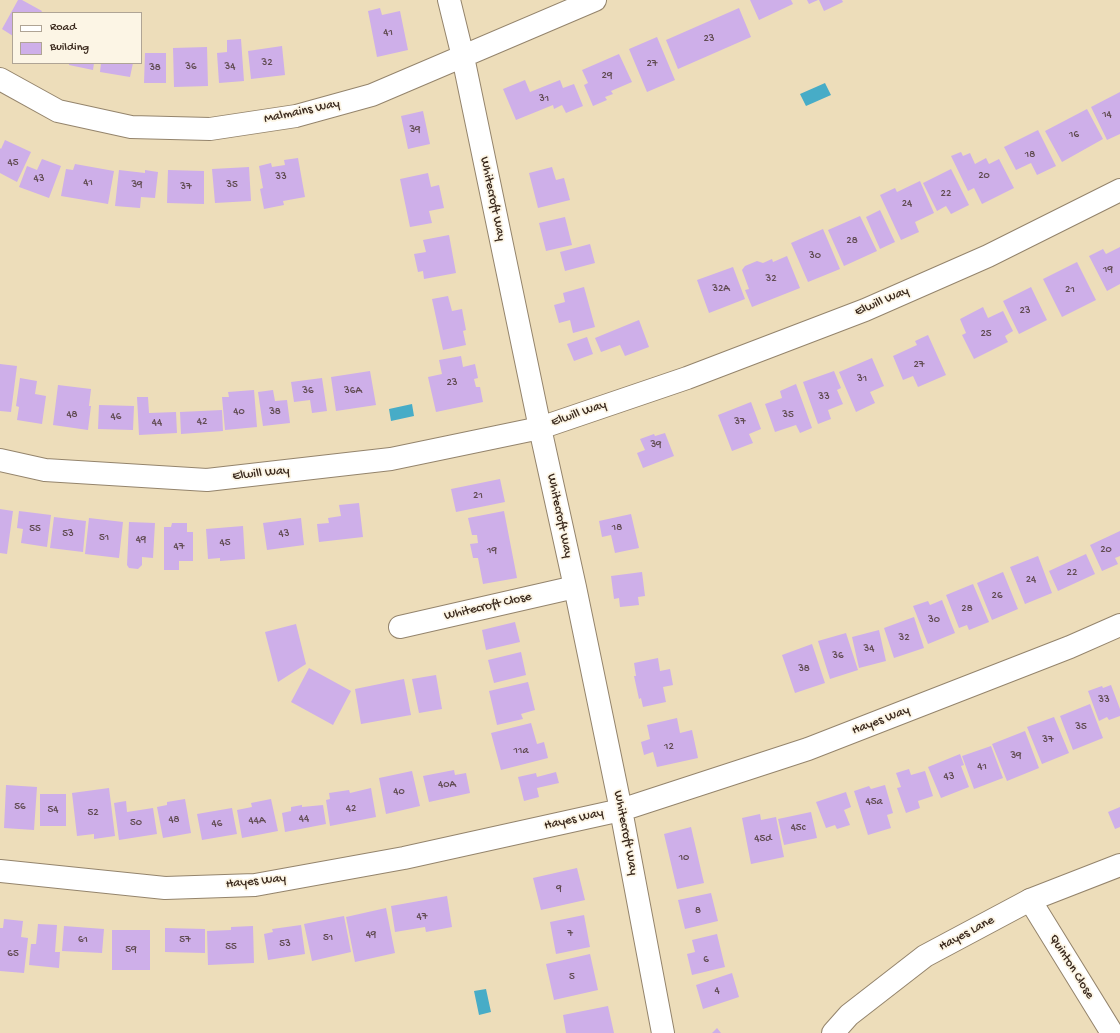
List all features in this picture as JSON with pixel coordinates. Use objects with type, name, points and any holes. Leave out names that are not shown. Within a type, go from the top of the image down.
[{"type":"street","name":"Whitecroft Way","points":[[449,0],[463,57],[540,428],[575,587],[621,810],[663,1033]]},
{"type":"street","name":"Malmains Way","points":[[0,79],[58,111],[131,127],[210,129],[296,116],[372,95],[595,0]]},
{"type":"street","name":"Elwill Way","points":[[0,460],[45,470],[207,480],[391,459],[540,428],[687,378],[866,310],[988,256],[1120,190]]},
{"type":"street","name":"Whitecroft Close","points":[[400,627],[575,587]]},
{"type":"street","name":"Hayes Way","points":[[0,871],[165,888],[255,885],[404,858],[621,810],[808,749],[1070,647],[1120,625]]},
{"type":"street","name":"Hayes Lane","points":[[833,1033],[850,1016],[925,956],[1030,900],[1120,865]]},
{"type":"street","name":"Quinton Close","points":[[1030,900],[1112,1033]]},
{"type":"water","points":[[825,83],[831,95],[806,106],[800,94]]},
{"type":"water","points":[[412,404],[414,416],[391,421],[389,409]]},
{"type":"water","points":[[486,989],[491,1012],[479,1015],[474,991]]},
{"type":"building","points":[[18,0],[22,0],[42,11],[12,12],[12,35],[2,29]]},
{"type":"building","points":[[750,0],[791,0],[793,4],[759,20]]},
{"type":"building","points":[[807,0],[818,0],[809,4]]},
{"type":"building","points":[[819,0],[842,0],[843,2],[824,11]]},
{"type":"building","points":[[380,8],[382,15],[400,11],[408,50],[377,57],[368,11]]},
{"type":"building","points":[[739,8],[751,37],[678,69],[666,40]]},
{"type":"building","points":[[657,37],[675,80],[647,92],[629,49]]},
{"type":"building","points":[[241,39],[244,81],[219,83],[217,53],[227,52],[227,40]]},
{"type":"building","points":[[282,46],[285,75],[251,79],[248,51]]},
{"type":"building","points":[[207,47],[208,86],[174,87],[173,48]]},
{"type":"building","points":[[145,53],[166,53],[166,83],[144,83]]},
{"type":"building","points":[[619,54],[632,82],[611,91],[613,94],[605,97],[607,100],[593,106],[584,85],[588,83],[582,70]]},
{"type":"building","points":[[69,64],[94,64],[93,70]]},
{"type":"building","points":[[101,64],[133,64],[130,77],[100,72]]},
{"type":"building","points":[[525,80],[530,92],[560,80],[563,88],[574,84],[583,106],[566,113],[562,105],[554,109],[553,105],[516,120],[503,89]]},
{"type":"building","points":[[1120,92],[1120,134],[1107,140],[1091,107]]},
{"type":"building","points":[[1087,109],[1103,139],[1062,162],[1045,131]]},
{"type":"building","points":[[423,111],[430,144],[408,149],[401,116]]},
{"type":"building","points":[[1038,130],[1056,166],[1037,175],[1031,163],[1016,170],[1004,147]]},
{"type":"building","points":[[5,140],[31,152],[17,182],[0,173],[0,148],[1,149]]},
{"type":"building","points":[[961,152],[963,156],[970,153],[975,164],[986,158],[989,164],[999,159],[1014,188],[982,204],[974,188],[968,191],[951,156]]},
{"type":"building","points":[[298,158],[305,197],[283,201],[284,205],[264,209],[260,189],[263,188],[259,166],[271,163],[272,167],[285,165],[284,160]]},
{"type":"building","points":[[42,159],[61,166],[49,198],[19,187],[27,166],[37,170]]},
{"type":"building","points":[[75,164],[114,171],[108,204],[61,196],[66,169],[73,170]]},
{"type":"building","points":[[249,167],[251,201],[215,203],[212,169]]},
{"type":"building","points":[[552,167],[556,180],[564,178],[570,200],[538,208],[529,173]]},
{"type":"building","points":[[951,169],[969,205],[951,214],[946,206],[937,211],[923,183]]},
{"type":"building","points":[[119,170],[145,173],[145,170],[158,172],[155,198],[141,197],[140,208],[115,206]]},
{"type":"building","points":[[168,170],[204,171],[204,204],[167,203]]},
{"type":"building","points":[[428,173],[431,187],[439,185],[444,208],[429,211],[432,223],[410,227],[400,179]]},
{"type":"building","points":[[920,181],[934,213],[915,222],[919,232],[901,240],[880,195],[895,188],[897,192]]},
{"type":"building","points":[[880,210],[895,242],[880,249],[866,217]]},
{"type":"building","points":[[860,216],[877,251],[844,266],[828,230]]},
{"type":"building","points":[[565,217],[572,245],[546,251],[539,223]]},
{"type":"building","points":[[823,229],[840,269],[808,282],[791,243]]},
{"type":"building","points":[[449,235],[456,273],[424,279],[423,271],[418,272],[414,254],[426,252],[423,240]]},
{"type":"building","points":[[590,244],[595,263],[565,271],[560,252]]},
{"type":"building","points":[[1120,247],[1120,284],[1107,291],[1089,256],[1103,249],[1106,254]]},
{"type":"building","points":[[787,256],[800,288],[752,307],[745,290],[749,289],[742,270],[745,266],[757,261],[763,263],[772,259],[773,262]]},
{"type":"building","points":[[1077,262],[1096,300],[1062,317],[1043,279]]},
{"type":"building","points":[[733,267],[745,299],[709,313],[697,280]]},
{"type":"building","points":[[584,287],[595,327],[573,333],[570,320],[559,323],[554,305],[565,302],[563,293]]},
{"type":"building","points":[[1031,287],[1047,320],[1019,334],[1003,301]]},
{"type":"building","points":[[448,296],[452,311],[462,309],[466,330],[463,331],[466,345],[443,350],[432,299]]},
{"type":"building","points":[[983,307],[988,318],[1003,311],[1013,331],[1005,336],[1008,342],[974,359],[962,335],[966,333],[960,319]]},
{"type":"building","points":[[639,320],[649,347],[625,356],[620,345],[601,352],[595,338]]},
{"type":"building","points":[[928,335],[946,375],[918,387],[913,376],[903,380],[893,356],[917,345],[915,341]]},
{"type":"building","points":[[587,337],[593,354],[574,361],[567,344]]},
{"type":"building","points":[[461,356],[463,367],[475,364],[478,378],[474,379],[476,387],[480,387],[483,402],[436,412],[428,377],[442,374],[439,360]]},
{"type":"building","points":[[872,358],[884,386],[870,392],[875,403],[856,412],[839,372]]},
{"type":"building","points":[[0,364],[17,366],[11,412],[0,411]]},
{"type":"building","points":[[370,371],[376,405],[336,411],[331,377]]},
{"type":"building","points":[[834,371],[841,388],[837,390],[843,404],[828,410],[831,419],[818,424],[803,382]]},
{"type":"building","points":[[20,378],[37,381],[35,394],[46,396],[42,424],[17,420],[19,407],[16,406]]},
{"type":"building","points":[[322,378],[327,411],[312,413],[310,400],[294,402],[291,382]]},
{"type":"building","points":[[796,384],[812,428],[800,433],[796,425],[775,432],[765,404],[782,398],[780,391]]},
{"type":"building","points":[[58,385],[91,389],[89,406],[91,406],[88,430],[53,425]]},
{"type":"building","points":[[254,390],[257,427],[225,430],[222,397],[229,397],[228,392]]},
{"type":"building","points":[[273,390],[275,401],[287,400],[290,423],[263,426],[258,392]]},
{"type":"building","points":[[137,397],[148,397],[149,413],[176,412],[177,433],[139,435]]},
{"type":"building","points":[[751,402],[761,429],[749,434],[753,443],[732,451],[718,415]]},
{"type":"building","points":[[99,405],[134,406],[133,430],[98,429]]},
{"type":"building","points":[[222,410],[223,431],[181,434],[180,412]]},
{"type":"building","points":[[665,433],[674,456],[643,468],[637,453],[645,450],[640,439],[654,434],[655,436]]},
{"type":"building","points":[[500,479],[505,502],[456,512],[451,489]]},
{"type":"building","points":[[359,503],[363,537],[319,542],[317,524],[329,523],[328,518],[341,516],[339,505]]},
{"type":"building","points":[[0,509],[13,511],[7,554],[0,553]]},
{"type":"building","points":[[19,511],[51,515],[47,547],[21,543],[23,529],[17,528]]},
{"type":"building","points":[[504,511],[517,578],[483,584],[478,558],[473,558],[470,544],[478,543],[477,535],[472,535],[468,518]]},
{"type":"building","points":[[631,514],[639,548],[615,553],[611,535],[602,537],[599,521]]},
{"type":"building","points":[[54,517],[86,521],[83,552],[50,548]]},
{"type":"building","points":[[89,518],[123,522],[119,558],[85,554]]},
{"type":"building","points":[[301,518],[304,545],[267,550],[263,523]]},
{"type":"building","points":[[129,522],[155,523],[153,558],[142,557],[142,565],[138,569],[129,568],[127,565]]},
{"type":"building","points":[[172,523],[187,523],[187,532],[193,532],[193,561],[179,561],[179,570],[164,570],[164,527],[171,527]]},
{"type":"building","points":[[243,526],[245,559],[220,561],[220,558],[208,559],[206,529]]},
{"type":"building","points":[[1120,531],[1120,556],[1115,558],[1118,564],[1102,571],[1090,545]]},
{"type":"building","points":[[1086,554],[1095,574],[1058,591],[1049,571]]},
{"type":"building","points":[[1038,556],[1052,593],[1025,604],[1010,567]]},
{"type":"building","points":[[642,572],[645,596],[638,597],[639,605],[620,607],[619,598],[614,599],[611,576]]},
{"type":"building","points":[[1003,572],[1018,609],[992,620],[977,583]]},
{"type":"building","points":[[973,584],[989,622],[969,630],[967,625],[959,628],[946,595]]},
{"type":"building","points":[[942,600],[955,633],[928,644],[913,606],[928,601],[930,605]]},
{"type":"building","points":[[914,617],[924,648],[894,658],[884,628]]},
{"type":"building","points":[[515,622],[520,642],[486,650],[482,630]]},
{"type":"building","points":[[296,624],[306,664],[278,682],[265,632]]},
{"type":"building","points":[[879,630],[886,661],[859,668],[852,637]]},
{"type":"building","points":[[846,633],[858,670],[830,679],[818,641]]},
{"type":"building","points":[[812,644],[825,683],[795,693],[782,655]]},
{"type":"building","points":[[521,652],[526,675],[494,683],[488,660]]},
{"type":"building","points":[[658,658],[660,671],[670,669],[673,685],[663,687],[666,702],[643,707],[641,698],[639,699],[634,676],[636,676],[634,663]]},
{"type":"building","points":[[309,668],[351,691],[333,725],[291,702]]},
{"type":"building","points":[[436,675],[442,709],[419,713],[412,679]]},
{"type":"building","points":[[404,679],[411,715],[361,724],[355,689]]},
{"type":"building","points":[[528,682],[535,710],[521,714],[523,719],[497,725],[489,691]]},
{"type":"building","points":[[1111,685],[1120,709],[1120,716],[1109,720],[1107,717],[1099,721],[1088,691],[1102,686],[1103,688]]},
{"type":"building","points":[[1090,704],[1103,738],[1073,750],[1060,716]]},
{"type":"building","points":[[1054,717],[1069,753],[1042,764],[1027,727]]},
{"type":"building","points":[[677,718],[680,733],[692,730],[698,758],[657,767],[653,752],[644,755],[641,742],[650,739],[647,725]]},
{"type":"building","points":[[531,723],[537,744],[544,742],[548,758],[501,770],[491,733]]},
{"type":"building","points":[[1025,731],[1039,768],[1007,781],[992,744]]},
{"type":"building","points":[[991,746],[1003,778],[974,789],[962,756]]},
{"type":"building","points":[[960,754],[964,765],[961,766],[969,787],[941,798],[928,767]]},
{"type":"building","points":[[909,769],[911,775],[925,771],[933,796],[918,801],[920,808],[906,813],[897,788],[901,787],[896,773]]},
{"type":"building","points":[[454,770],[455,775],[466,773],[470,793],[429,802],[423,776]]},
{"type":"building","points":[[412,771],[420,806],[386,814],[379,778]]},
{"type":"building","points":[[556,772],[559,783],[537,788],[539,797],[524,801],[518,777],[536,773],[537,777]]},
{"type":"building","points":[[6,785],[37,787],[34,830],[4,828]]},
{"type":"building","points":[[885,785],[893,813],[887,815],[891,828],[868,835],[854,791],[869,786],[871,789]]},
{"type":"building","points":[[109,788],[115,836],[94,839],[94,834],[77,836],[72,793]]},
{"type":"building","points":[[371,788],[376,817],[330,826],[326,800],[330,799],[329,793],[349,790],[350,793]]},
{"type":"building","points":[[846,792],[851,807],[844,810],[850,825],[837,829],[835,825],[826,828],[816,802]]},
{"type":"building","points":[[40,794],[66,794],[66,826],[40,826]]},
{"type":"building","points":[[185,799],[191,833],[163,838],[157,807],[167,805],[167,802]]},
{"type":"building","points":[[271,799],[278,831],[242,838],[237,810],[252,807],[251,803]]},
{"type":"building","points":[[126,801],[127,812],[153,808],[157,834],[119,840],[114,803]]},
{"type":"building","points":[[302,805],[302,807],[323,805],[326,824],[285,832],[282,813],[291,811],[291,807]]},
{"type":"building","points":[[1120,807],[1120,827],[1115,829],[1108,812]]},
{"type":"building","points":[[232,808],[237,834],[202,840],[197,814]]},
{"type":"building","points":[[811,812],[817,838],[784,845],[778,819]]},
{"type":"building","points":[[760,814],[761,820],[776,817],[784,857],[751,864],[742,818]]},
{"type":"building","points":[[691,827],[704,883],[677,889],[664,834]]},
{"type":"building","points":[[577,868],[585,900],[541,910],[533,878]]},
{"type":"building","points":[[711,893],[718,921],[685,929],[678,900]]},
{"type":"building","points":[[447,896],[452,927],[426,932],[425,927],[395,932],[391,906]]},
{"type":"building","points":[[386,908],[395,953],[355,962],[346,917]]},
{"type":"building","points":[[584,915],[590,947],[556,954],[550,922]]},
{"type":"building","points":[[344,916],[351,952],[312,961],[304,924]]},
{"type":"building","points":[[4,919],[23,921],[21,937],[28,938],[24,973],[0,971],[0,928],[3,928]]},
{"type":"building","points":[[38,924],[57,925],[55,952],[60,952],[59,968],[29,965],[31,944],[36,944]]},
{"type":"building","points":[[301,925],[305,954],[268,960],[264,934],[273,932],[272,929]]},
{"type":"building","points":[[64,926],[104,929],[102,953],[62,951]]},
{"type":"building","points":[[253,926],[254,963],[208,965],[207,931],[231,930],[231,927]]},
{"type":"building","points":[[165,928],[205,929],[205,953],[165,952]]},
{"type":"building","points":[[112,930],[150,930],[150,970],[112,970]]},
{"type":"building","points":[[717,934],[725,967],[692,975],[687,954],[695,952],[692,940]]},
{"type":"building","points":[[590,954],[598,990],[554,1000],[546,964]]},
{"type":"building","points":[[732,973],[739,997],[703,1009],[696,985]]},
{"type":"building","points":[[608,1006],[614,1033],[566,1033],[563,1015]]},
{"type":"building","points":[[717,1028],[721,1033],[712,1033]]}]
